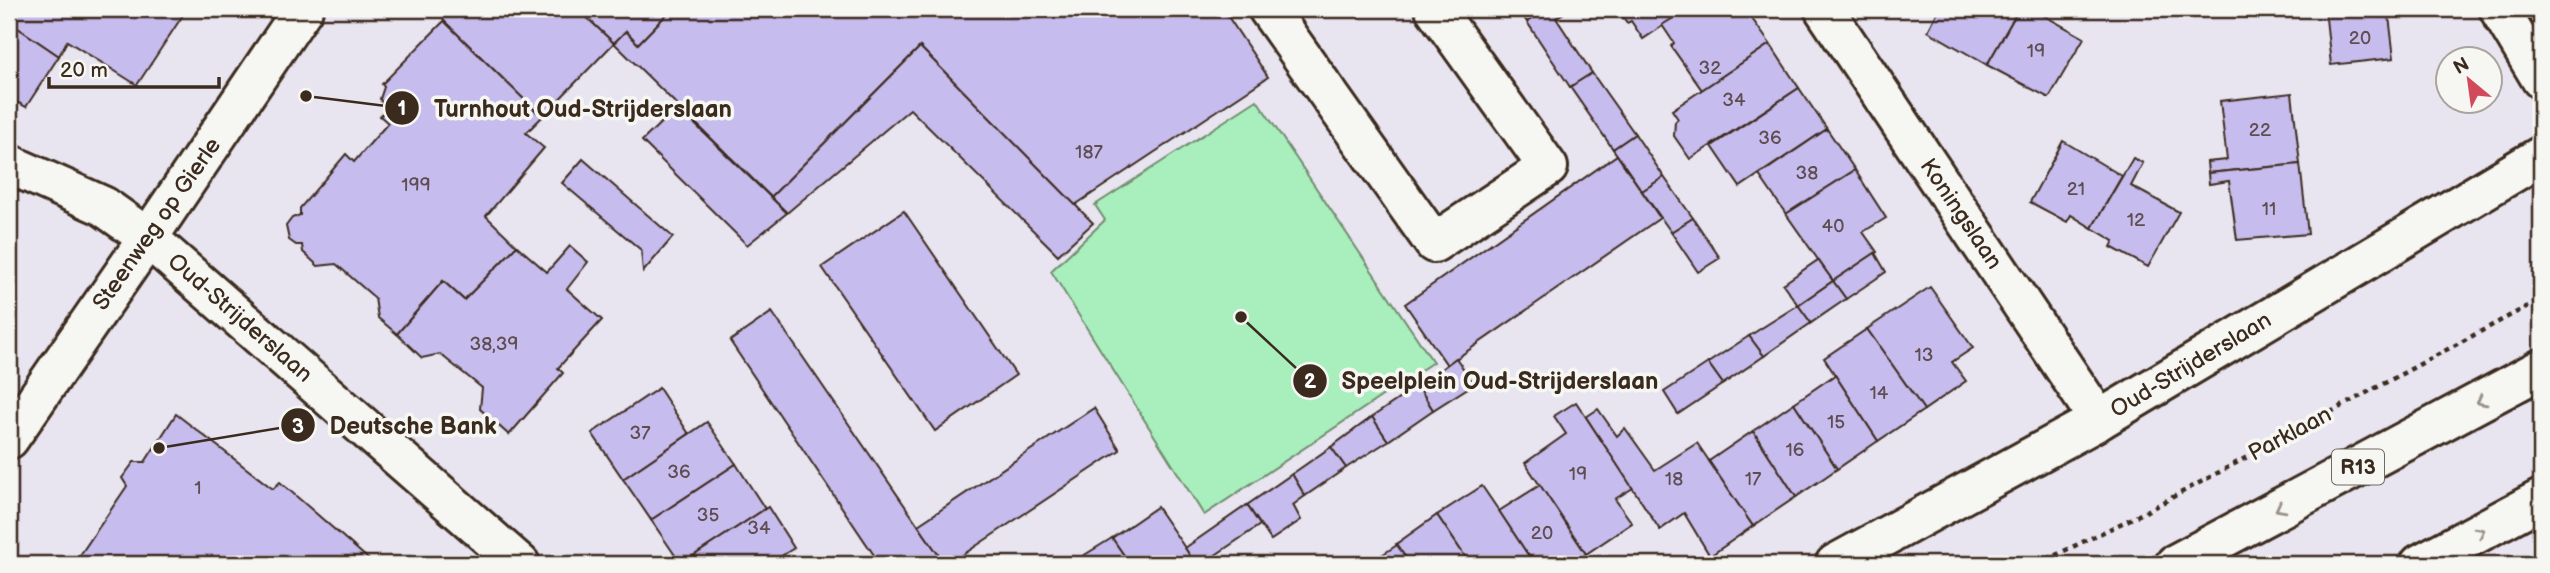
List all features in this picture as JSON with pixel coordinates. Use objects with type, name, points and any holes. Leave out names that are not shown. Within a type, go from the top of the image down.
[{"type":"street","name":"Steenweg op Gierle","points":[[9,439],[149,238],[303,9]]},
{"type":"street","points":[[1268,9],[1434,243],[1548,167],[1435,9]]},
{"type":"street","name":"Koningslaan","points":[[1824,9],[2099,420]]},
{"type":"street","points":[[2500,9],[2541,79]]},
{"type":"street","name":"Oud-Strijderslaan","points":[[1835,564],[2099,420],[2541,156]]},
{"type":"street","name":"Oud-Strijderslaan","points":[[9,164],[103,206],[149,238],[520,564]]},
{"type":"street","name":"R13","points":[[2175,564],[2541,369]]},
{"type":"street","points":[[2420,564],[2541,499]]},
{"type":"path","name":"Parklaan","points":[[2037,564],[2144,512],[2541,299]]},
{"type":"green space","points":[[1257,100],[1433,362],[1204,515],[1051,271],[1105,220],[1095,205]]},
{"type":"building","points":[[9,9],[187,9],[137,85],[67,41],[59,56],[9,22]]},
{"type":"building","points":[[447,9],[578,9],[614,43],[542,117],[444,21],[441,15]]},
{"type":"building","points":[[578,9],[672,9],[638,44],[626,31],[614,43]]},
{"type":"building","points":[[672,9],[1223,9],[1268,77],[1075,205],[920,47],[771,197],[614,43],[626,31],[638,44]]},
{"type":"building","points":[[1518,9],[1548,9],[1527,22]]},
{"type":"building","points":[[1548,9],[1570,9],[1556,18],[1592,73],[1570,87],[1527,22]]},
{"type":"building","points":[[1618,9],[1688,9],[1643,39],[1631,21],[1627,23]]},
{"type":"building","points":[[1688,9],[1713,9],[1717,14],[1725,9],[1745,9],[1770,44],[1702,90],[1671,46],[1674,43],[1662,25]]},
{"type":"building","points":[[1939,9],[2019,9],[1987,65],[1928,31]]},
{"type":"building","points":[[2019,9],[2032,9],[2084,38],[2049,98],[1987,65]]},
{"type":"building","points":[[2325,9],[2381,9],[2381,17],[2389,16],[2394,58],[2331,65]]},
{"type":"building","points":[[444,21],[542,117],[526,133],[544,148],[486,216],[517,246],[464,300],[443,281],[397,334],[378,318],[375,298],[336,264],[318,266],[303,252],[302,245],[296,245],[289,240],[286,226],[292,218],[300,215],[300,208],[346,154],[354,162],[388,123],[380,116],[386,110],[380,99],[384,87],[382,84]]},
{"type":"building","points":[[9,22],[59,56],[26,107],[9,98]]},
{"type":"building","points":[[1770,44],[1799,88],[1690,159],[1674,136],[1675,122],[1678,119],[1672,110]]},
{"type":"building","points":[[920,47],[1093,223],[1058,255],[910,109],[787,213],[771,197]]},
{"type":"building","points":[[1592,73],[1635,134],[1613,149],[1570,87]]},
{"type":"building","points":[[1799,88],[1827,129],[1740,187],[1712,146]]},
{"type":"building","points":[[2292,93],[2300,164],[2208,173],[2207,162],[2227,160],[2220,101]]},
{"type":"building","points":[[677,107],[787,213],[747,245],[642,141]]},
{"type":"building","points":[[1827,129],[1855,170],[1786,214],[1759,175]]},
{"type":"building","points":[[1635,134],[1664,177],[1642,191],[1613,149]]},
{"type":"building","points":[[2063,141],[2122,176],[2092,228],[2071,215],[2067,222],[2030,202]]},
{"type":"building","points":[[1617,155],[1660,218],[1447,365],[1405,304]]},
{"type":"building","points":[[2133,158],[2143,163],[2131,186],[2179,212],[2148,267],[2111,247],[2114,241],[2092,228]]},
{"type":"building","points":[[583,159],[673,237],[643,272],[641,250],[562,183]]},
{"type":"building","points":[[2300,164],[2308,234],[2237,240],[2229,181],[2209,184],[2208,173]]},
{"type":"building","points":[[1855,170],[1886,218],[1863,232],[1877,252],[1833,281],[1786,214]]},
{"type":"building","points":[[1664,177],[1693,218],[1671,232],[1642,191]]},
{"type":"building","points":[[904,211],[1016,375],[935,431],[822,267]]},
{"type":"building","points":[[1693,218],[1720,258],[1698,272],[1671,232]]},
{"type":"building","points":[[517,246],[547,272],[570,246],[588,262],[567,289],[602,320],[558,368],[563,373],[509,435],[480,409],[482,388],[440,354],[422,358],[397,334],[443,281],[464,300]]},
{"type":"building","points":[[1875,253],[1886,272],[1846,299],[1833,281]]},
{"type":"building","points":[[1818,260],[1833,281],[1798,305],[1783,284]]},
{"type":"building","points":[[1833,281],[1846,299],[1811,323],[1798,305]]},
{"type":"building","points":[[1930,287],[1973,348],[1952,362],[1966,381],[1924,410],[1867,329]]},
{"type":"building","points":[[1798,305],[1811,323],[1764,356],[1749,336]]},
{"type":"building","points":[[772,312],[945,564],[880,564],[730,341]]},
{"type":"building","points":[[1867,329],[1924,410],[1878,441],[1824,358]]},
{"type":"building","points":[[1749,336],[1764,356],[1723,384],[1708,363]]},
{"type":"building","points":[[1456,358],[1474,384],[1433,410],[1418,386]]},
{"type":"building","points":[[1708,363],[1723,384],[1678,414],[1664,392]]},
{"type":"building","points":[[1835,375],[1878,441],[1837,469],[1794,403]]},
{"type":"building","points":[[1418,386],[1433,410],[1388,441],[1372,417]]},
{"type":"building","points":[[659,388],[689,434],[623,479],[592,433]]},
{"type":"building","points":[[1576,402],[1633,488],[1615,499],[1632,523],[1586,554],[1525,463],[1566,434],[1554,416]]},
{"type":"building","points":[[1794,403],[1837,469],[1796,497],[1753,431]]},
{"type":"building","points":[[1094,408],[1120,450],[949,564],[945,564],[918,525]]},
{"type":"building","points":[[1598,409],[1617,436],[1625,428],[1655,470],[1697,443],[1753,526],[1710,556],[1684,513],[1660,530],[1586,417]]},
{"type":"building","points":[[176,414],[273,489],[280,482],[374,564],[74,564],[127,486],[122,478],[134,462],[145,462]]},
{"type":"building","points":[[1372,417],[1388,441],[1346,468],[1331,447]]},
{"type":"building","points":[[707,422],[736,464],[651,520],[623,479]]},
{"type":"building","points":[[1753,431],[1796,497],[1753,526],[1709,461]]},
{"type":"building","points":[[1331,447],[1346,468],[1305,496],[1292,474]]},
{"type":"building","points":[[736,464],[765,509],[681,564],[651,520]]},
{"type":"building","points":[[1292,474],[1305,496],[1293,505],[1301,520],[1271,540],[1247,505]]},
{"type":"building","points":[[1540,485],[1586,554],[1570,564],[1534,564],[1499,511]]},
{"type":"building","points":[[1482,486],[1534,564],[1470,564],[1437,515]]},
{"type":"building","points":[[1247,505],[1260,525],[1202,564],[1195,564],[1185,548]]},
{"type":"building","points":[[768,507],[794,548],[769,564],[681,564]]},
{"type":"building","points":[[1157,507],[1195,564],[1130,564],[1112,538]]},
{"type":"building","points":[[1437,515],[1470,564],[1410,564],[1396,544]]},
{"type":"building","points":[[1112,538],[1130,564],[1070,564]]},
{"type":"building","points":[[1397,545],[1410,564],[1368,564]]},
{"type":"place","name":"Turnhout Oud-Strijderslaan","points":[[306,96]]},
{"type":"place","name":"Speelplein Oud-Strijderslaan","points":[[1241,317]]},
{"type":"place","name":"Deutsche Bank","points":[[159,448]]}]
